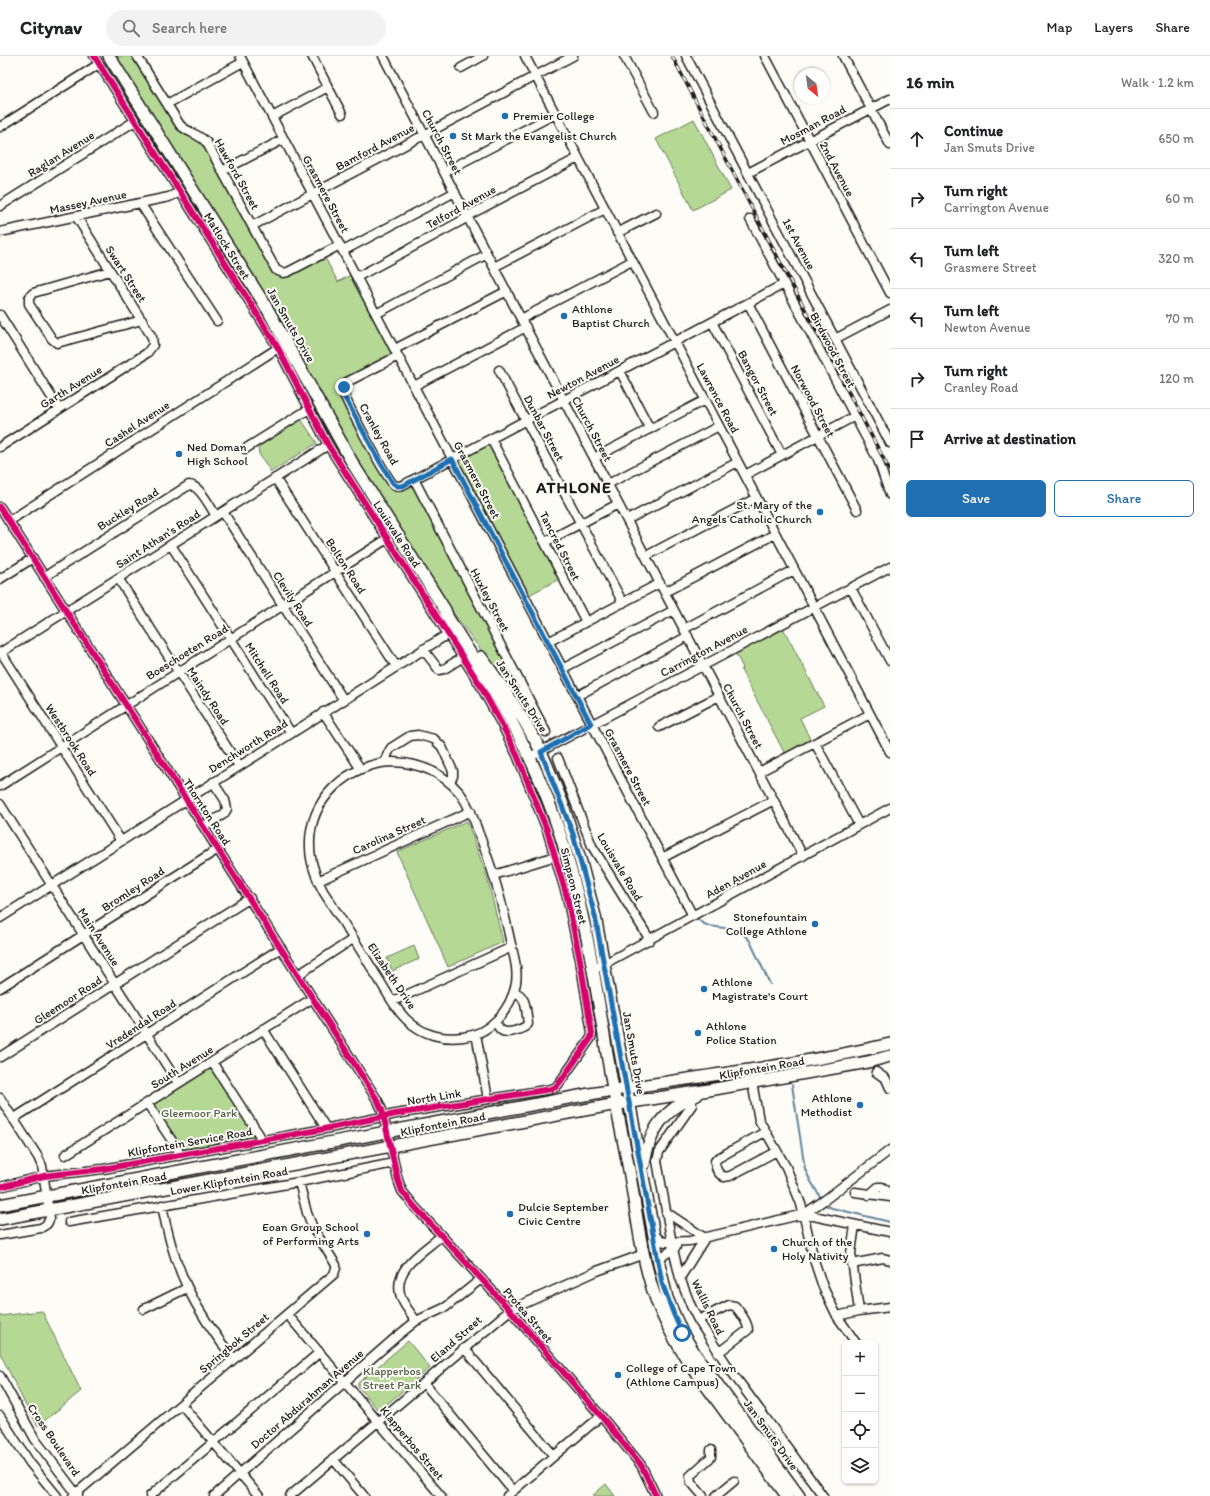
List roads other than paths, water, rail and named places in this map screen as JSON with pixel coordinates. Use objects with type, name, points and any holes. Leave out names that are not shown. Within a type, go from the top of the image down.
[{"type":"main road","name":"Jan Smuts Drive","points":[[109,56],[268,310],[353,464],[445,610],[448,618],[498,698],[530,757],[549,804],[568,860],[584,925],[648,1275],[657,1302],[675,1341],[688,1361],[787,1496]]},
{"type":"main road","name":"Jan Smuts Drive","points":[[445,610],[452,616],[506,692],[525,722],[541,752],[562,802],[580,859],[595,916],[658,1262],[667,1298],[682,1333],[695,1354],[799,1496]]},
{"type":"main road","name":"Klipfontein Road","points":[[0,1205],[613,1090],[775,1065],[864,1050],[890,1044]]},
{"type":"main road","name":"Klipfontein Road","points":[[0,1219],[390,1148],[630,1102],[709,1090],[868,1062],[890,1056]]},
{"type":"main road","points":[[643,1177],[649,1140],[657,1124],[678,1104],[709,1090]]},
{"type":"street","name":"Matlock Street","points":[[94,56],[278,348],[328,445]]},
{"type":"street","name":"Hawford Street","points":[[137,56],[182,127],[205,141],[275,268],[281,273],[288,272],[342,248]]},
{"type":"street","points":[[312,56],[342,114]]},
{"type":"street","name":"Church Street","points":[[383,56],[803,856]]},
{"type":"street","points":[[462,68],[484,56]]},
{"type":"street","name":"Lawrence Road","points":[[525,56],[890,752]]},
{"type":"street","name":"Bamford Avenue","points":[[252,226],[573,56]]},
{"type":"street","points":[[624,56],[654,112]]},
{"type":"street","name":"1st Avenue","points":[[686,56],[890,443]]},
{"type":"street","name":"2nd Avenue","points":[[765,56],[890,293]]},
{"type":"street","points":[[843,56],[890,145]]},
{"type":"street","points":[[167,104],[242,59]]},
{"type":"street","name":"Grasmere Street","points":[[242,59],[693,916]]},
{"type":"street","points":[[0,127],[99,64]]},
{"type":"street","points":[[272,117],[328,88]]},
{"type":"street","name":"Mosman Road","points":[[748,174],[890,99]]},
{"type":"street","points":[[444,172],[555,114]]},
{"type":"street","name":"Raglan Avenue","points":[[0,206],[135,121]]},
{"type":"street","points":[[222,171],[284,138]]},
{"type":"street","name":"Telford Avenue","points":[[357,277],[578,158]]},
{"type":"street","name":"Massey Avenue","points":[[0,232],[169,197],[180,192]]},
{"type":"street","points":[[342,248],[455,192]]},
{"type":"street","points":[[140,203],[217,321]]},
{"type":"street","points":[[494,267],[605,210]]},
{"type":"street","points":[[617,233],[656,213]]},
{"type":"street","name":"Swart Street","points":[[76,216],[142,320],[152,337],[153,345]]},
{"type":"street","name":"Birdwood Street","points":[[750,219],[880,465],[890,495]]},
{"type":"street","points":[[376,314],[487,254]]},
{"type":"street","points":[[521,319],[632,261]]},
{"type":"street","points":[[110,271],[33,293],[29,298],[29,304],[52,339],[55,342],[60,343],[142,320]]},
{"type":"street","name":"Newton Avenue","points":[[393,483],[397,486],[401,486],[414,480],[784,284]]},
{"type":"street","points":[[396,352],[507,291]]},
{"type":"street","name":"Norwood Street","points":[[748,303],[857,510]]},
{"type":"street","points":[[835,339],[890,311]]},
{"type":"street","points":[[0,315],[59,409]]},
{"type":"street","name":"Bangor Street","points":[[712,322],[782,455]]},
{"type":"street","points":[[414,386],[526,327]]},
{"type":"street","name":"Garth Avenue","points":[[0,447],[147,353],[153,345]]},
{"type":"street","name":"Cashel Avenue","points":[[9,521],[278,348]]},
{"type":"street","name":"Cranley Road","points":[[393,483],[344,396],[343,389],[348,382],[396,352]]},
{"type":"street","name":"Dunbar Street","points":[[499,370],[527,420],[623,603]]},
{"type":"street","points":[[620,371],[650,429]]},
{"type":"street","points":[[594,458],[705,400]]},
{"type":"street","points":[[245,449],[310,409]]},
{"type":"street","points":[[744,475],[855,416]]},
{"type":"street","points":[[608,484],[719,426]]},
{"type":"street","name":"Tancred Street","points":[[491,439],[586,622]]},
{"type":"street","name":"Saint Athan's Road","points":[[0,652],[328,445]]},
{"type":"street","name":"Louisvale Road","points":[[328,445],[448,634]]},
{"type":"street","points":[[627,520],[738,462]]},
{"type":"street","name":"Bolton Road","points":[[275,478],[396,666]]},
{"type":"street","name":"Huxley Street","points":[[414,480],[546,732]]},
{"type":"street","name":"Buckley Road","points":[[44,577],[189,485],[194,485],[199,489],[220,514]]},
{"type":"street","points":[[646,556],[756,498]]},
{"type":"street","points":[[545,542],[618,504]]},
{"type":"street","name":"Thornton Road","points":[[0,507],[378,1101],[390,1148]]},
{"type":"street","name":"Clevily Road","points":[[220,514],[344,699]]},
{"type":"street","points":[[665,592],[776,534]]},
{"type":"street","name":"Boeschoeten Road","points":[[0,786],[387,539]]},
{"type":"street","name":"Mitchell Road","points":[[171,545],[291,733]]},
{"type":"street","points":[[0,579],[33,558]]},
{"type":"street","name":"Carrington Avenue","points":[[530,757],[890,567]]},
{"type":"street","points":[[684,628],[794,570]]},
{"type":"street","name":"Maindy Road","points":[[118,578],[239,766]]},
{"type":"street","points":[[548,642],[660,583]]},
{"type":"street","points":[[851,588],[890,661]]},
{"type":"street","points":[[562,669],[674,610]]},
{"type":"street","name":"Denchworth Road","points":[[0,918],[448,634]]},
{"type":"street","name":"Simpson Street","points":[[448,634],[492,707],[517,755],[540,810],[556,856],[567,897],[592,1027],[592,1035],[556,1087],[488,1099]]},
{"type":"street","points":[[576,696],[688,636]]},
{"type":"street","points":[[423,649],[439,670],[444,669],[463,657]]},
{"type":"street","name":"Westbrook Road","points":[[0,652],[121,841]]},
{"type":"street","points":[[659,727],[719,696]]},
{"type":"street","points":[[323,712],[360,768]]},
{"type":"street","points":[[759,772],[870,714]]},
{"type":"street","points":[[385,762],[391,748],[410,736],[418,735],[434,740],[442,747],[453,770],[453,776],[450,783]]},
{"type":"street","points":[[815,744],[859,825]]},
{"type":"street","name":"Louisvale Road","points":[[558,758],[592,846],[650,940]]},
{"type":"street","name":"Elizabeth Drive","points":[[385,762],[408,763],[424,767],[450,783],[460,793],[471,811],[494,875],[512,947],[516,972],[514,992],[505,1011],[495,1022],[476,1034],[466,1037],[448,1038],[428,1034],[408,1021],[393,1001],[318,881],[312,862],[310,835],[315,817],[326,797],[336,785],[360,768],[385,762]]},
{"type":"street","points":[[204,826],[224,814],[227,809],[225,800],[213,782]]},
{"type":"street","points":[[662,858],[774,800]]},
{"type":"street","name":"Main Avenue","points":[[0,804],[178,1083]]},
{"type":"street","name":"Aden Avenue","points":[[592,968],[604,964],[650,940],[890,808]]},
{"type":"street","name":"Carolina Street","points":[[318,881],[471,811]]},
{"type":"street","name":"Bromley Road","points":[[0,988],[218,849]]},
{"type":"street","points":[[494,875],[556,856]]},
{"type":"street","name":"Gleemoor Road","points":[[0,1057],[250,898]]},
{"type":"street","points":[[298,975],[354,939]]},
{"type":"street","points":[[393,1001],[512,947]]},
{"type":"street","name":"Vredendal Road","points":[[13,1119],[281,948]]},
{"type":"street","points":[[495,1022],[501,1030],[506,1032],[525,1028],[528,1024],[523,997],[514,992]]},
{"type":"street","name":"South Avenue","points":[[65,1155],[313,998]]},
{"type":"street","points":[[263,1030],[324,1125],[324,1129]]},
{"type":"street","points":[[476,1034],[488,1099]]},
{"type":"street","points":[[212,1062],[260,1136],[261,1141]]},
{"type":"street","points":[[876,1072],[886,1079],[890,1088]]},
{"type":"street","points":[[752,1082],[759,1120],[792,1180],[804,1214],[816,1270],[837,1316],[854,1340]]},
{"type":"street","points":[[0,1098],[38,1157],[42,1166],[50,1218],[45,1227],[0,1235]]},
{"type":"street","name":"North Link","points":[[383,1116],[488,1099]]},
{"type":"street","points":[[147,1103],[177,1149],[179,1156]]},
{"type":"street","name":"Wallis Road","points":[[692,1105],[659,1152],[657,1158],[672,1246],[680,1278],[698,1320],[718,1353],[823,1496]]},
{"type":"street","name":"Klipfontein Service Road","points":[[0,1187],[44,1176],[98,1170],[179,1156],[324,1129],[383,1116]]},
{"type":"street","points":[[765,1132],[718,1158],[715,1161],[715,1166],[720,1175],[724,1178],[730,1176],[777,1151]]},
{"type":"street","name":"Protea Street","points":[[390,1148],[402,1191],[441,1236],[510,1310],[601,1416],[641,1465],[656,1496]]},
{"type":"street","points":[[658,1262],[672,1246],[804,1214],[819,1205],[890,1150]]},
{"type":"street","name":"Lower Klipfontein Road","points":[[69,1222],[299,1182],[394,1163]]},
{"type":"street","name":"Springbok Street","points":[[76,1495],[180,1404],[330,1277],[336,1268],[335,1262],[313,1228],[307,1213],[299,1182]]},
{"type":"street","points":[[869,1195],[878,1187],[882,1187],[890,1193]]},
{"type":"street","points":[[856,1192],[890,1198]]},
{"type":"street","points":[[162,1205],[170,1244],[187,1288],[211,1330],[234,1359]]},
{"type":"street","points":[[666,1212],[705,1238]]},
{"type":"street","points":[[804,1214],[890,1232]]},
{"type":"street","points":[[855,1225],[851,1245],[852,1264],[859,1311]]},
{"type":"street","points":[[654,1234],[661,1241],[672,1246]]},
{"type":"street","points":[[416,1321],[401,1298],[399,1290],[401,1275],[406,1267],[441,1236]]},
{"type":"street","points":[[680,1278],[705,1238]]},
{"type":"street","name":"Eland Street","points":[[292,1495],[510,1310],[597,1271],[644,1254]]},
{"type":"street","points":[[852,1264],[883,1258],[890,1260]]},
{"type":"street","name":"Doctor Abdurahman Avenue","points":[[214,1496],[395,1338],[416,1321],[446,1307],[481,1279]]},
{"type":"street","points":[[144,1309],[187,1288]]},
{"type":"street","points":[[698,1320],[729,1305],[735,1306],[742,1316],[748,1326],[748,1330],[718,1353]]},
{"type":"street","points":[[837,1316],[890,1306]]},
{"type":"street","name":"Klapperbos Street","points":[[287,1314],[441,1496]]},
{"type":"street","points":[[464,1348],[554,1456]]},
{"type":"street","points":[[150,1496],[320,1352]]},
{"type":"street","name":"Cross Boulevard","points":[[0,1376],[35,1439],[76,1495]]},
{"type":"street","points":[[424,1383],[510,1493],[601,1416]]},
{"type":"street","points":[[180,1404],[259,1496]]},
{"type":"street","points":[[0,1416],[30,1463],[57,1496]]},
{"type":"street","points":[[703,1496],[691,1482],[690,1476],[711,1457],[711,1450]]},
{"type":"street","points":[[333,1459],[364,1496]]},
{"type":"street","points":[[716,1496],[734,1481]]},
{"type":"waterway","points":[[698,919],[709,926],[730,929],[744,935],[750,941],[770,984]]},
{"type":"waterway","points":[[792,1085],[805,1169],[822,1200]]},
{"type":"waterway","points":[[825,1203],[827,1206],[832,1208],[890,1222]]},
{"type":"railway","points":[[672,56],[890,471]]},
{"type":"place","name":"Premier College","points":[[505,116]]},
{"type":"place","name":"St Mark the Evangelist Church","points":[[453,136]]},
{"type":"place","name":"Athlone Baptist Church","points":[[564,316]]},
{"type":"place","name":"Ned Doman High School","points":[[179,454]]},
{"type":"place","name":"St. Mary of the Angels Catholic Church","points":[[820,512]]},
{"type":"place","name":"Stonefountain College Athlone","points":[[815,924]]},
{"type":"place","name":"Athlone Magistrate's Court","points":[[704,989]]},
{"type":"place","name":"Athlone Police Station","points":[[698,1033]]},
{"type":"place","name":"Athlone Methodist","points":[[860,1105]]},
{"type":"place","name":"Dulcie September Civic Centre","points":[[510,1214]]},
{"type":"place","name":"Eoan Group School of Performing Arts","points":[[367,1234]]},
{"type":"place","name":"Church of the Holy Nativity","points":[[774,1249]]},
{"type":"place","name":"College of Cape Town (Athlone Campus)","points":[[618,1375]]},
{"type":"district","name":"ATHLONE","points":[[574,487]]},
{"type":"park label","name":"Gleemoor Park","points":[[199,1113]]},
{"type":"park label","name":"Klapperbos Street Park","points":[[392,1378]]}]
